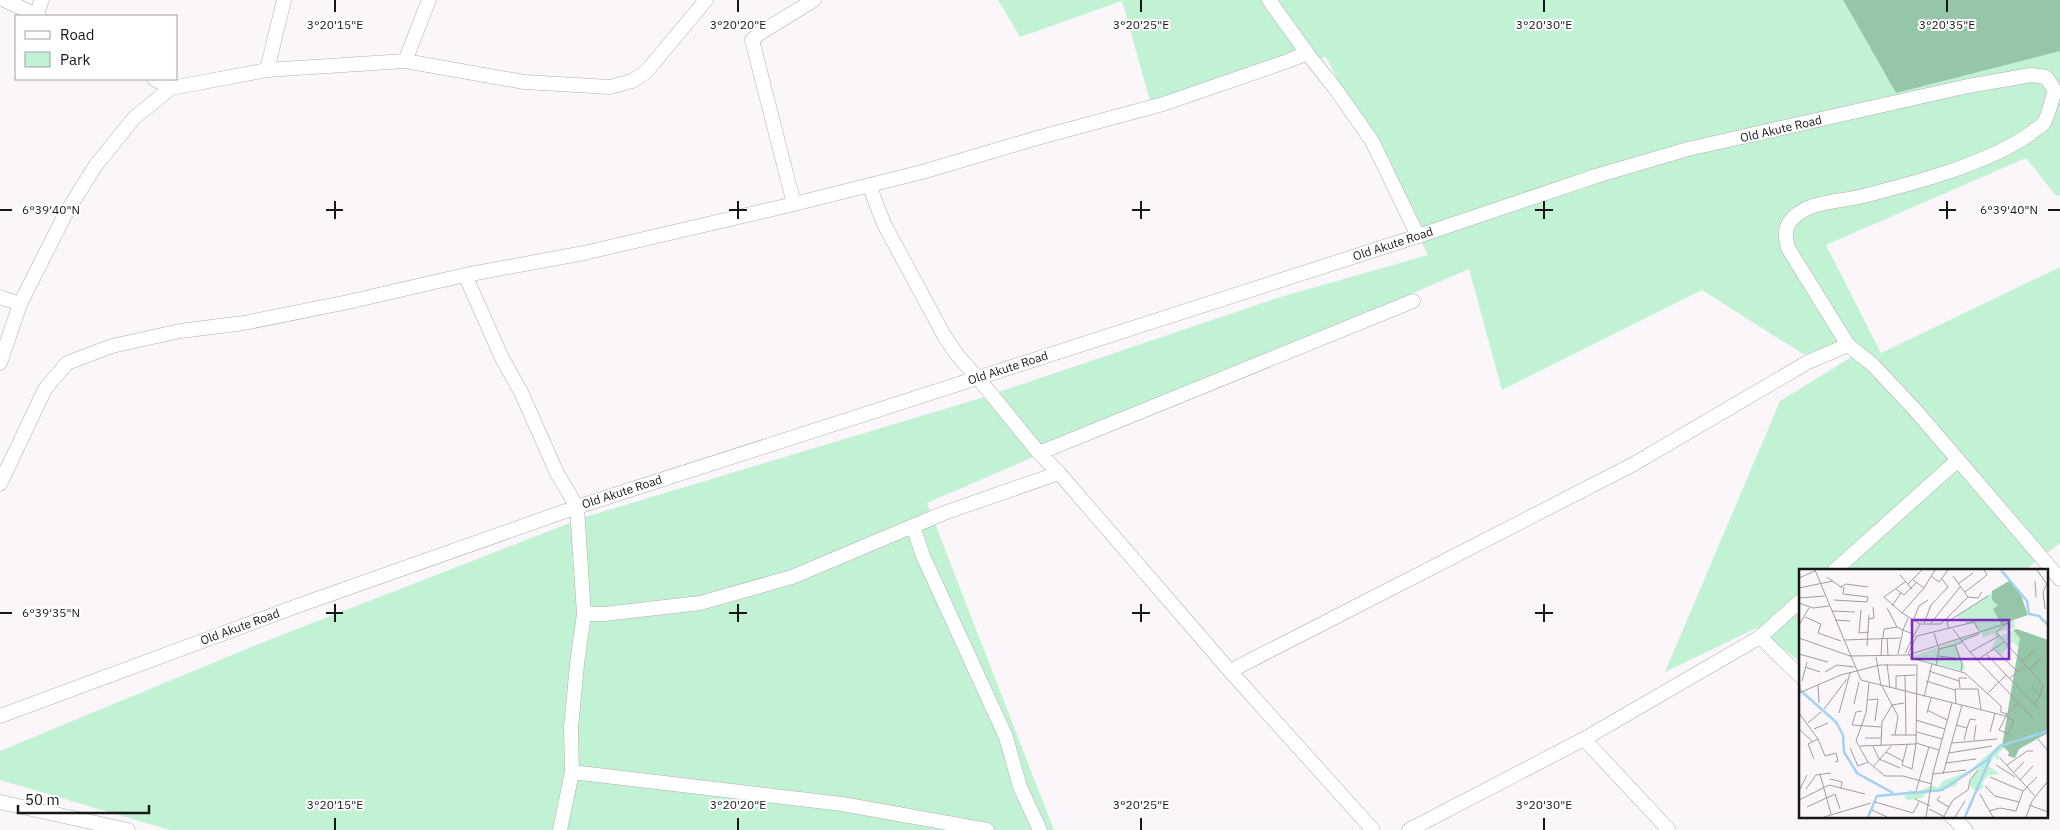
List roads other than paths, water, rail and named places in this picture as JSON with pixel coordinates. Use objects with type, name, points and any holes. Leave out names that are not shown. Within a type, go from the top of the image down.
[{"type":"street","points":[[4,0],[36,15]]},
{"type":"street","points":[[38,15],[42,0]]},
{"type":"street","points":[[267,70],[284,0]]},
{"type":"street","points":[[405,61],[429,0]]},
{"type":"street","points":[[0,362],[20,304],[66,213],[96,165],[134,118],[171,88],[267,70],[405,61],[524,82],[610,87],[632,81],[646,72],[706,0]]},
{"type":"street","points":[[794,204],[752,40],[760,33],[814,0]]},
{"type":"street","points":[[1269,0],[1372,141],[1418,236]]},
{"type":"street","points":[[0,484],[45,389],[67,363],[112,346],[180,331],[244,322],[348,302],[466,275],[584,253],[794,204],[922,172],[1163,104],[1288,62],[1307,53]]},
{"type":"street","name":"Old Akute Road","points":[[0,716],[288,609],[577,507],[1418,236],[1596,176],[1688,150],[1968,86],[2031,74],[2046,77],[2055,91],[2043,123],[2018,142],[1972,162],[1900,187],[1850,199],[1817,204],[1800,213],[1788,223],[1785,234],[1788,248],[1848,345]]},
{"type":"street","points":[[156,80],[171,88]]},
{"type":"street","points":[[869,185],[884,224],[945,337],[958,356],[978,378],[1038,454],[1059,474],[1230,671],[1373,830]]},
{"type":"street","points":[[466,275],[502,358],[521,392],[557,473],[577,507],[584,614],[577,664],[572,728],[572,772],[560,830]]},
{"type":"street","points":[[0,297],[20,304]]},
{"type":"street","points":[[1038,454],[1413,301]]},
{"type":"street","points":[[1230,671],[1632,465],[1808,362],[1848,345],[1873,365],[1917,412],[2060,579]]},
{"type":"street","points":[[1836,569],[1958,460]]},
{"type":"street","points":[[584,614],[604,614],[700,603],[792,577],[944,513],[1059,474]]},
{"type":"street","points":[[913,526],[927,565],[1006,737],[1020,787],[1040,830]]},
{"type":"street","points":[[1409,830],[1584,739],[1760,637],[1799,602]]},
{"type":"street","points":[[1760,637],[1799,675]]},
{"type":"street","points":[[1584,739],[1669,830]]},
{"type":"street","points":[[572,772],[842,804],[987,830]]},
{"type":"street","points":[[0,802],[128,830]]},
{"type":"street","points":[[1953,818],[1966,830]]}]
